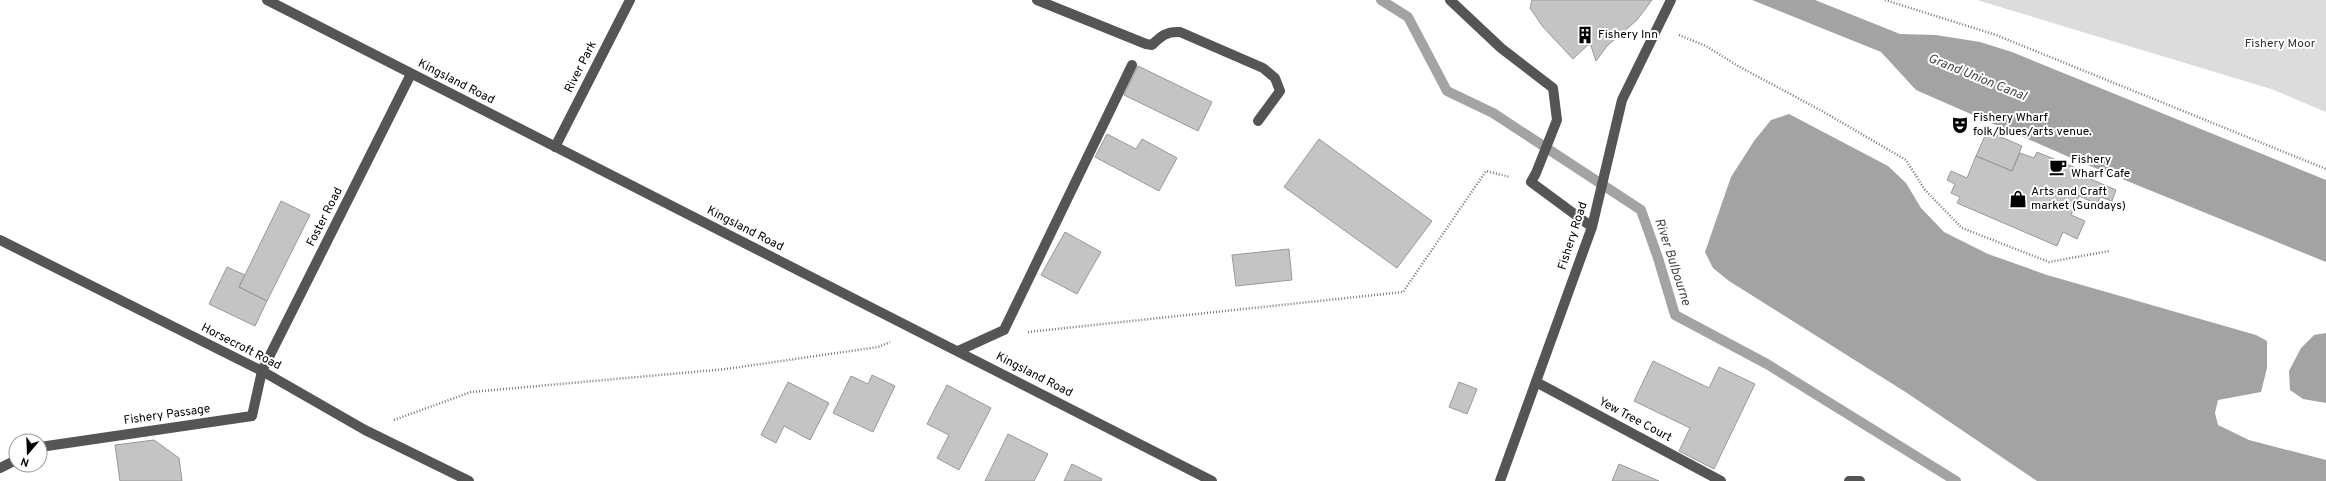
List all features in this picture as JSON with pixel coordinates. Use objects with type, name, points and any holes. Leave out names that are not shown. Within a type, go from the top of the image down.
[{"type":"street","name":"Kingsland Road","points":[[267,0],[1212,481]]},
{"type":"street","name":"River Park","points":[[555,147],[630,0]]},
{"type":"street","points":[[1037,0],[1152,45],[1162,35],[1171,32],[1180,32],[1264,68],[1275,78],[1280,90],[1258,121]]},
{"type":"street","points":[[1450,0],[1501,48],[1553,88],[1557,120],[1531,182],[1592,227]]},
{"type":"street","name":"Fishery Road","points":[[1500,481],[1592,227],[1622,100],[1671,0]]},
{"type":"street","points":[[958,351],[1004,330],[1132,65]]},
{"type":"street","name":"Foster Road","points":[[262,371],[411,74]]},
{"type":"street","name":"Horsecroft Road","points":[[0,240],[262,371],[365,430],[469,481]]},
{"type":"street","name":"Fishery Passage","points":[[48,446],[252,416],[262,371]]},
{"type":"street","name":"Yew Tree Court","points":[[1536,382],[1721,481]]},
{"type":"street","points":[[1849,481],[1860,481]]},
{"type":"path","points":[[1885,0],[1996,35],[2326,169]]},
{"type":"path","points":[[1658,26],[1706,46],[1906,160],[1925,190],[1962,228],[2049,262],[2109,250]]},
{"type":"path","points":[[1026,332],[1403,292],[1486,170],[1531,182]]},
{"type":"path","points":[[365,430],[471,392],[726,369],[878,347],[916,330]]},
{"type":"green space","name":"Fishery Moor","points":[[1977,0],[2326,0],[2326,112],[2271,89]]},
{"type":"water","name":"Grand Union Canal","points":[[1752,0],[1815,0],[1900,34],[1936,35],[1980,42],[2012,52],[2326,180],[2326,262],[2078,161],[1916,90],[1881,52]]},
{"type":"water","points":[[1789,114],[1888,166],[1906,183],[1921,208],[1944,232],[1988,254],[2047,275],[2256,335],[2267,341],[2267,368],[2261,392],[2218,400],[2215,413],[2218,425],[2249,440],[2326,460],[2326,481],[2037,481],[1907,393],[1729,281],[1713,268],[1705,252],[1731,177],[1754,141],[1771,120]]},
{"type":"water","points":[[2326,333],[2326,403],[2303,399],[2290,390],[2289,371],[2301,348],[2314,335]]},
{"type":"building","name":"Fishery Inn","points":[[1532,0],[1652,0],[1637,20],[1607,46],[1596,61],[1590,43],[1573,59],[1543,27],[1530,8]]},
{"type":"building","points":[[1138,66],[1212,102],[1198,131],[1124,95]]},
{"type":"building","points":[[1987,131],[2022,146],[2012,171],[1976,156]]},
{"type":"building","points":[[1107,134],[1136,149],[1142,139],[1177,158],[1159,191],[1095,157]]},
{"type":"building","points":[[1319,139],[1432,221],[1397,268],[1284,187]]},
{"type":"building","name":"Arts and Craft market (Sundays)","points":[[2037,152],[2088,173],[2086,177],[2116,190],[2112,201],[2100,197],[2097,204],[2079,196],[2071,215],[2085,221],[2077,239],[2063,232],[2057,246],[1957,203],[1960,197],[1951,193],[1955,184],[1947,180],[1951,171],[1967,178],[1976,156],[2012,171],[2020,153],[2034,158]]},
{"type":"building","points":[[281,201],[310,215],[267,301],[239,287]]},
{"type":"building","points":[[1065,232],[1101,252],[1077,294],[1041,275]]},
{"type":"building","points":[[1289,249],[1292,280],[1236,286],[1232,255]]},
{"type":"building","points":[[227,267],[245,275],[239,287],[267,301],[255,326],[209,304]]},
{"type":"building","points":[[1653,361],[1709,388],[1719,367],[1755,384],[1714,469],[1679,451],[1690,428],[1634,401]]},
{"type":"building","points":[[872,375],[895,386],[873,432],[833,413],[851,376],[868,384]]},
{"type":"building","points":[[788,382],[829,403],[810,440],[784,426],[776,443],[761,435]]},
{"type":"building","points":[[1459,382],[1477,389],[1467,414],[1449,407]]},
{"type":"building","points":[[947,385],[991,408],[959,470],[937,458],[949,435],[927,424]]},
{"type":"building","points":[[1008,434],[1048,454],[1034,481],[985,481]]},
{"type":"building","points":[[154,440],[179,458],[182,481],[120,481],[115,445]]},
{"type":"building","points":[[1072,464],[1102,479],[1101,481],[1064,481]]},
{"type":"building","points":[[1619,464],[1659,481],[1612,481]]},
{"type":"waterway","name":"River Bulbourne","points":[[1381,0],[1408,17],[1447,91],[1493,113],[1641,210],[1658,258],[1675,315],[1767,364],[1956,481]]},
{"type":"place","name":"Fishery Inn","points":[[1585,35]]},
{"type":"place","name":"Fishery Wharf folk/blues/arts venue.","points":[[1960,125]]},
{"type":"place","name":"Fishery Wharf Cafe","points":[[2058,167]]},
{"type":"place","name":"Arts and Craft market (Sundays)","points":[[2018,199]]}]
